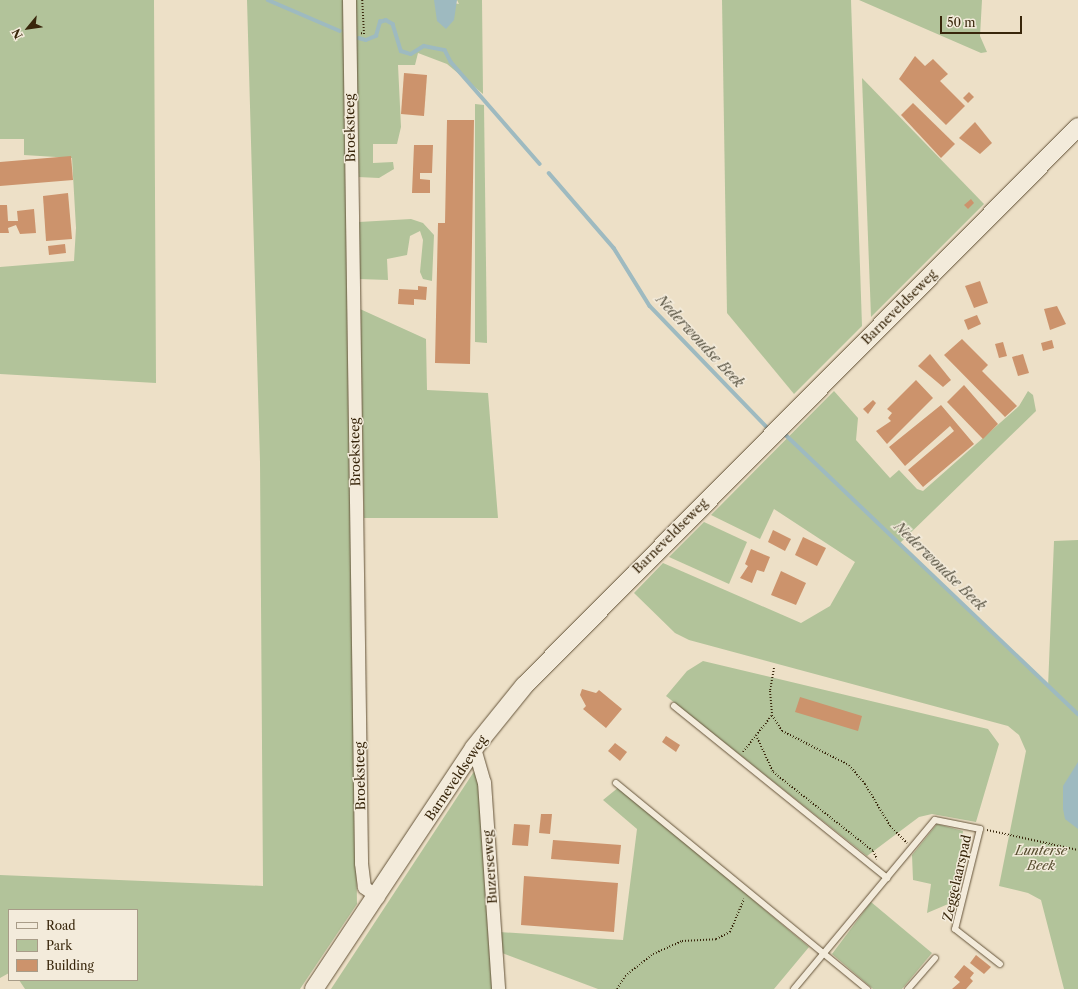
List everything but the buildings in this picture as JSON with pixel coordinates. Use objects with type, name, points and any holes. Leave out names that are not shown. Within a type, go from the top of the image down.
[{"type":"main road","name":"Barneveldseweg","points":[[314,989],[378,897],[474,748],[524,686],[620,587],[1078,127]]},
{"type":"street","name":"Broeksteeg","points":[[349,0],[362,880],[364,887],[378,897]]},
{"type":"street","name":"Buzerseweg","points":[[474,748],[484,782],[498,989]]},
{"type":"lane","points":[[674,706],[887,878]]},
{"type":"lane","points":[[616,782],[868,989]]},
{"type":"lane","points":[[794,989],[935,820],[980,829]]},
{"type":"lane","name":"Zeggelaarspad","points":[[980,829],[955,929],[1000,964]]},
{"type":"lane","points":[[908,989],[935,958]]},
{"type":"path","points":[[774,668],[770,691],[772,715],[788,734],[849,766],[865,784],[890,826],[912,848]]},
{"type":"path","points":[[738,758],[772,715]]},
{"type":"path","points":[[756,734],[773,772],[873,851],[880,864],[892,872]]},
{"type":"path","name":"Zeggelaarspad","points":[[980,829],[1078,850]]},
{"type":"path","points":[[617,989],[625,976],[653,954],[682,941],[716,939],[730,932],[740,904],[750,892]]},
{"type":"green space","points":[[0,0],[154,0],[156,383],[0,374],[0,267],[74,261],[76,228],[72,158],[24,155],[24,139],[0,139]]},
{"type":"green space","points":[[247,0],[343,0],[357,904],[300,989],[25,989],[20,981],[138,981],[138,909],[8,909],[8,974],[0,978],[0,875],[263,886],[260,462]]},
{"type":"green space","points":[[355,0],[434,0],[459,4],[457,0],[482,0],[483,94],[447,64],[418,53],[415,65],[398,65],[401,127],[397,144],[373,144],[373,163],[393,162],[394,169],[379,178],[358,177]]},
{"type":"green space","points":[[722,0],[851,0],[862,326],[794,394],[727,313]]},
{"type":"green space","points":[[859,0],[982,0],[980,36],[987,52],[981,53]]},
{"type":"green space","points":[[862,78],[984,204],[871,317]]},
{"type":"green space","points":[[475,104],[484,105],[487,343],[475,342]]},
{"type":"green space","points":[[411,219],[423,223],[434,235],[432,281],[423,279],[420,272],[423,240],[420,231],[410,236],[407,255],[387,259],[388,280],[359,279],[359,222]]},
{"type":"green space","points":[[360,309],[426,339],[427,390],[488,393],[498,518],[364,518]]},
{"type":"green space","name":"Lunterse Beek","points":[[834,391],[858,418],[856,440],[890,478],[899,470],[917,489],[923,491],[1019,406],[1028,391],[1033,395],[1036,411],[899,544],[1048,687],[1054,541],[1078,540],[1078,989],[1064,989],[1041,900],[1028,893],[999,886],[1026,751],[1019,735],[1008,726],[689,640],[675,633],[634,593],[663,563],[801,623],[830,606],[855,562],[774,509],[760,539],[711,515]]},
{"type":"green space","points":[[704,522],[747,542],[729,584],[669,557]]},
{"type":"green space","points":[[703,661],[988,729],[999,744],[976,822],[932,814],[919,817],[867,856],[666,696],[687,671]]},
{"type":"green space","points":[[477,767],[492,989],[331,989]]},
{"type":"green space","points":[[619,787],[809,947],[774,989],[598,989],[502,953],[499,932],[623,940],[637,829],[603,800]]},
{"type":"green space","points":[[937,824],[963,831],[953,902],[927,913],[931,884],[913,880],[912,855]]},
{"type":"green space","points":[[871,902],[932,953],[902,989],[873,989],[832,954]]},
{"type":"water","points":[[434,0],[457,0],[454,20],[446,29],[437,21]]},
{"type":"water","points":[[1078,762],[1078,829],[1065,819],[1063,809],[1063,786]]},
{"type":"waterway","name":"Nederwoudse Beek","points":[[268,0],[340,31]]},
{"type":"waterway","name":"Nederwoudse Beek","points":[[359,38],[366,40],[376,36],[380,22],[386,20],[393,24],[401,51],[411,54],[424,46],[445,50],[451,62],[540,164]]},
{"type":"waterway","name":"Nederwoudse Beek","points":[[549,173],[614,248],[650,306],[766,426]]},
{"type":"waterway","name":"Nederwoudse Beek","points":[[786,435],[1078,714]]}]
